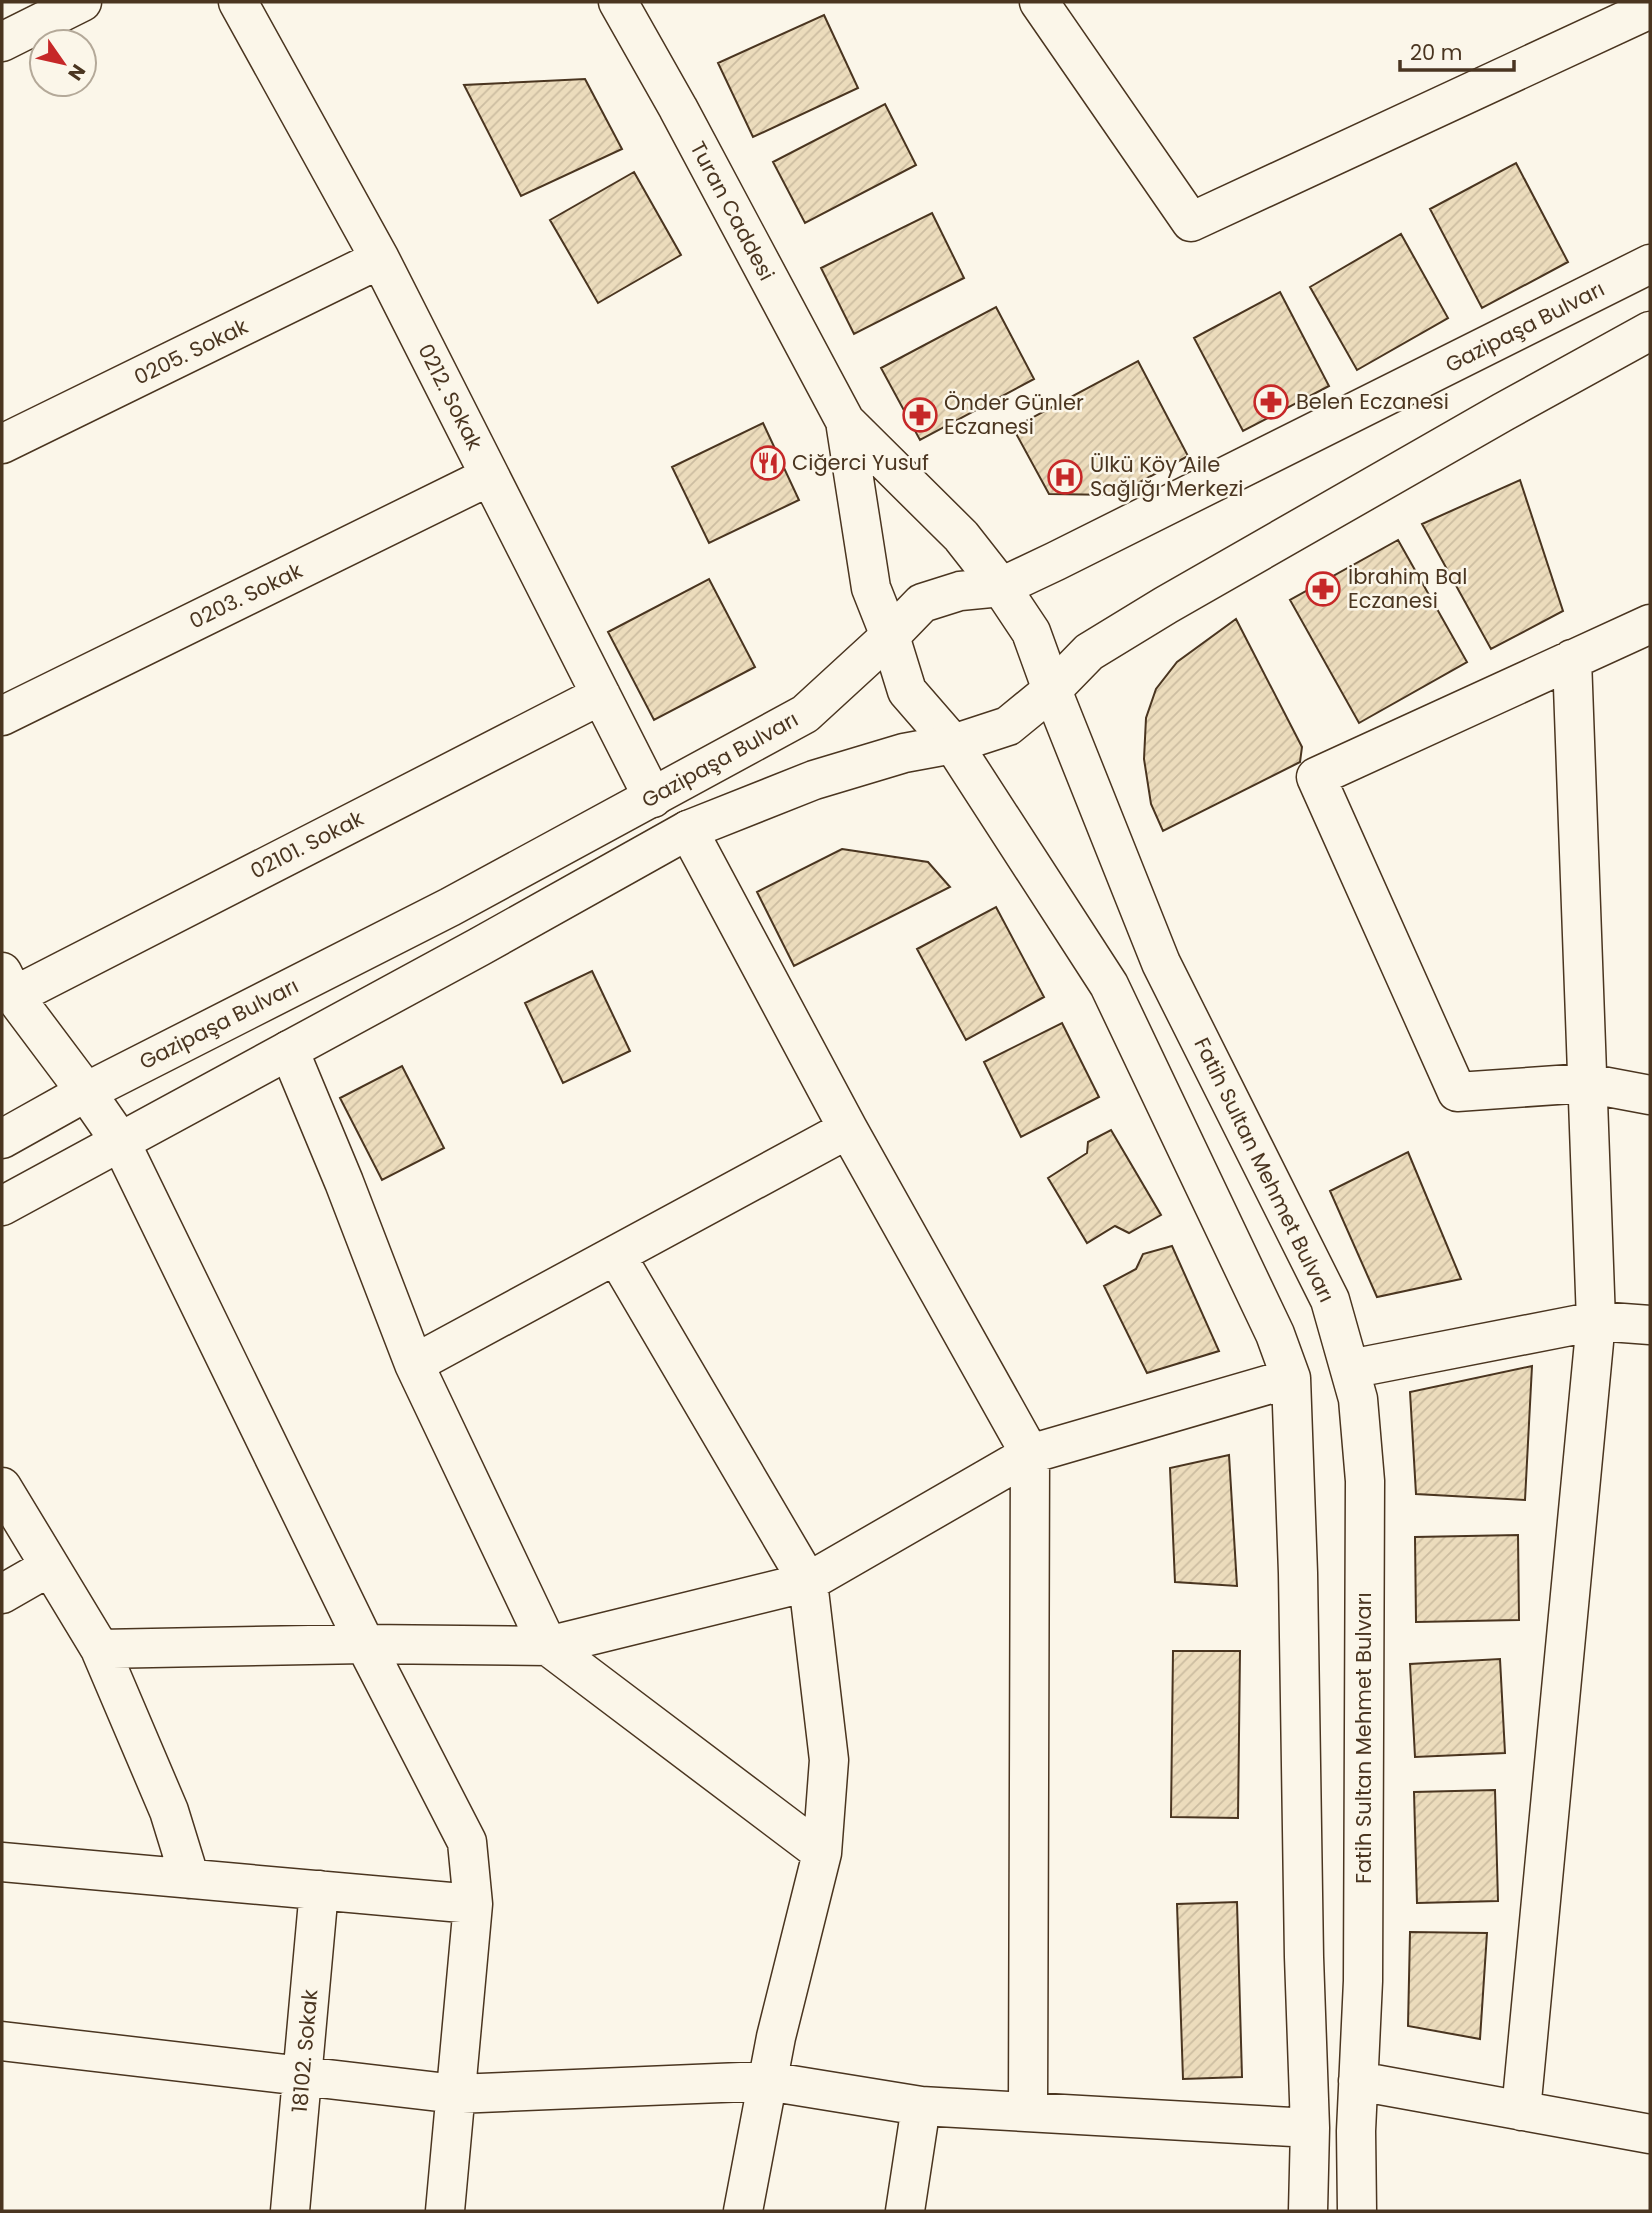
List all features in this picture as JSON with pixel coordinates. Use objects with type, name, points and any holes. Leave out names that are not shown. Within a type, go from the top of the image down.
[{"type":"street","points":[[2,42],[82,2]]},
{"type":"street","name":"0212. Sokak","points":[[238,2],[380,259],[653,798]]},
{"type":"street","name":"Turan Caddesi","points":[[618,2],[678,108],[845,421]]},
{"type":"street","points":[[1039,2],[1191,222],[1650,9]]},
{"type":"street","name":"0205. Sokak","points":[[2,444],[380,259]]},
{"type":"street","name":"Gazipaşa Bulvarı","points":[[2,1139],[86,1091],[450,907],[805,714],[922,603],[960,591],[1001,587],[1650,264]]},
{"type":"street","points":[[2,1206],[480,947],[688,830],[814,780],[904,753],[953,744],[1009,726],[1052,690],[1089,652],[1490,419],[1650,331]]},
{"type":"street","points":[[845,421],[871,588],[907,691],[953,744],[1109,985],[1275,1334],[1291,1378],[1310,2128],[1308,2211]]},
{"type":"street","name":"Fatih Sultan Mehmet Bulvarı","points":[[845,421],[961,536],[1001,587],[1031,632],[1161,963],[1330,1300],[1350,1369],[1358,1399],[1365,1481],[1363,1967],[1356,2131],[1357,2211]]},
{"type":"street","name":"0203. Sokak","points":[[2,716],[490,475]]},
{"type":"street","points":[[1650,624],[1316,777],[1457,1092],[1586,1083],[1650,1094]]},
{"type":"street","points":[[1521,2110],[1596,1321],[1572,659]]},
{"type":"street","name":"02101. Sokak","points":[[8,984],[601,695]]},
{"type":"street","points":[[688,830],[848,1129],[1030,1454],[1028,2111]]},
{"type":"street","points":[[8,984],[120,1141],[365,1644],[467,1842],[473,1904],[444,2211]]},
{"type":"street","points":[[289,1050],[344,1182],[414,1364],[548,1646],[821,1853]]},
{"type":"street","points":[[414,1364],[848,1129]]},
{"type":"street","points":[[616,1255],[808,1582],[830,1760],[821,1853],[776,2037],[743,2211]]},
{"type":"street","points":[[1350,1369],[1596,1321],[1650,1325]]},
{"type":"street","points":[[100,1649],[365,1644],[548,1646],[808,1582],[1030,1454],[1291,1378]]},
{"type":"street","points":[[2,1487],[100,1649],[169,1811],[190,1879]]},
{"type":"street","points":[[2,1594],[49,1567]]},
{"type":"street","points":[[2,1862],[473,1904]]},
{"type":"street","name":"18102. Sokak","points":[[290,2211],[319,1890]]},
{"type":"street","points":[[2,2041],[456,2094],[767,2081],[921,2106],[1310,2128]]},
{"type":"street","points":[[1358,2081],[1650,2134]]},
{"type":"street","points":[[905,2211],[921,2106]]},
{"type":"building","points":[[824,15],[858,88],[753,137],[718,63]]},
{"type":"building","points":[[585,79],[622,149],[521,196],[464,85]]},
{"type":"building","points":[[885,104],[916,165],[805,223],[773,162]]},
{"type":"building","points":[[1516,163],[1568,262],[1482,308],[1430,209]]},
{"type":"building","points":[[634,172],[681,255],[598,303],[550,220]]},
{"type":"building","points":[[932,213],[964,278],[854,334],[821,268]]},
{"type":"building","points":[[1401,234],[1448,318],[1357,370],[1310,287]]},
{"type":"building","points":[[1280,292],[1329,386],[1243,431],[1194,338]]},
{"type":"building","points":[[996,307],[1034,379],[920,440],[881,368]]},
{"type":"building","points":[[1138,361],[1188,456],[1116,495],[1049,494],[1013,428]]},
{"type":"building","points":[[763,423],[799,500],[709,543],[672,467]]},
{"type":"building","points":[[1520,480],[1563,611],[1491,649],[1422,524]]},
{"type":"building","points":[[1398,540],[1467,662],[1359,723],[1290,600]]},
{"type":"building","points":[[709,579],[755,667],[654,720],[608,632]]},
{"type":"building","points":[[1236,619],[1302,747],[1300,762],[1163,831],[1151,804],[1144,759],[1146,718],[1156,689],[1177,662]]},
{"type":"building","points":[[842,849],[928,862],[950,887],[794,966],[757,892]]},
{"type":"building","points":[[996,907],[1044,997],[966,1040],[917,949]]},
{"type":"building","points":[[592,971],[630,1051],[563,1083],[525,1003]]},
{"type":"building","points":[[1062,1023],[1099,1097],[1021,1137],[984,1062]]},
{"type":"building","points":[[402,1066],[444,1148],[382,1180],[340,1098]]},
{"type":"building","points":[[1111,1130],[1161,1215],[1129,1233],[1115,1226],[1087,1243],[1048,1178],[1087,1153],[1088,1142]]},
{"type":"building","points":[[1408,1152],[1461,1279],[1377,1297],[1330,1191]]},
{"type":"building","points":[[1172,1246],[1219,1351],[1147,1373],[1104,1286],[1136,1269],[1143,1254]]},
{"type":"building","points":[[1532,1366],[1525,1500],[1416,1494],[1410,1392]]},
{"type":"building","points":[[1229,1455],[1237,1586],[1175,1582],[1170,1468]]},
{"type":"building","points":[[1518,1535],[1519,1620],[1416,1622],[1415,1537]]},
{"type":"building","points":[[1173,1651],[1240,1651],[1238,1818],[1171,1817]]},
{"type":"building","points":[[1500,1659],[1505,1753],[1415,1757],[1410,1664]]},
{"type":"building","points":[[1495,1790],[1498,1901],[1417,1903],[1414,1792]]},
{"type":"building","points":[[1237,1902],[1242,2077],[1183,2079],[1177,1904]]},
{"type":"building","points":[[1410,1932],[1487,1933],[1480,2039],[1408,2026]]},
{"type":"place","name":"Belen Eczanesi","points":[[1271,402]]},
{"type":"place","name":"Önder Günler Eczanesi","points":[[920,415]]},
{"type":"place","name":"Ciğerci Yusuf","points":[[768,463]]},
{"type":"place","name":"Ülkü Köy Aile Sağlığı Merkezi","points":[[1065,477]]},
{"type":"place","name":"İbrahim Bal Eczanesi","points":[[1323,589]]}]
